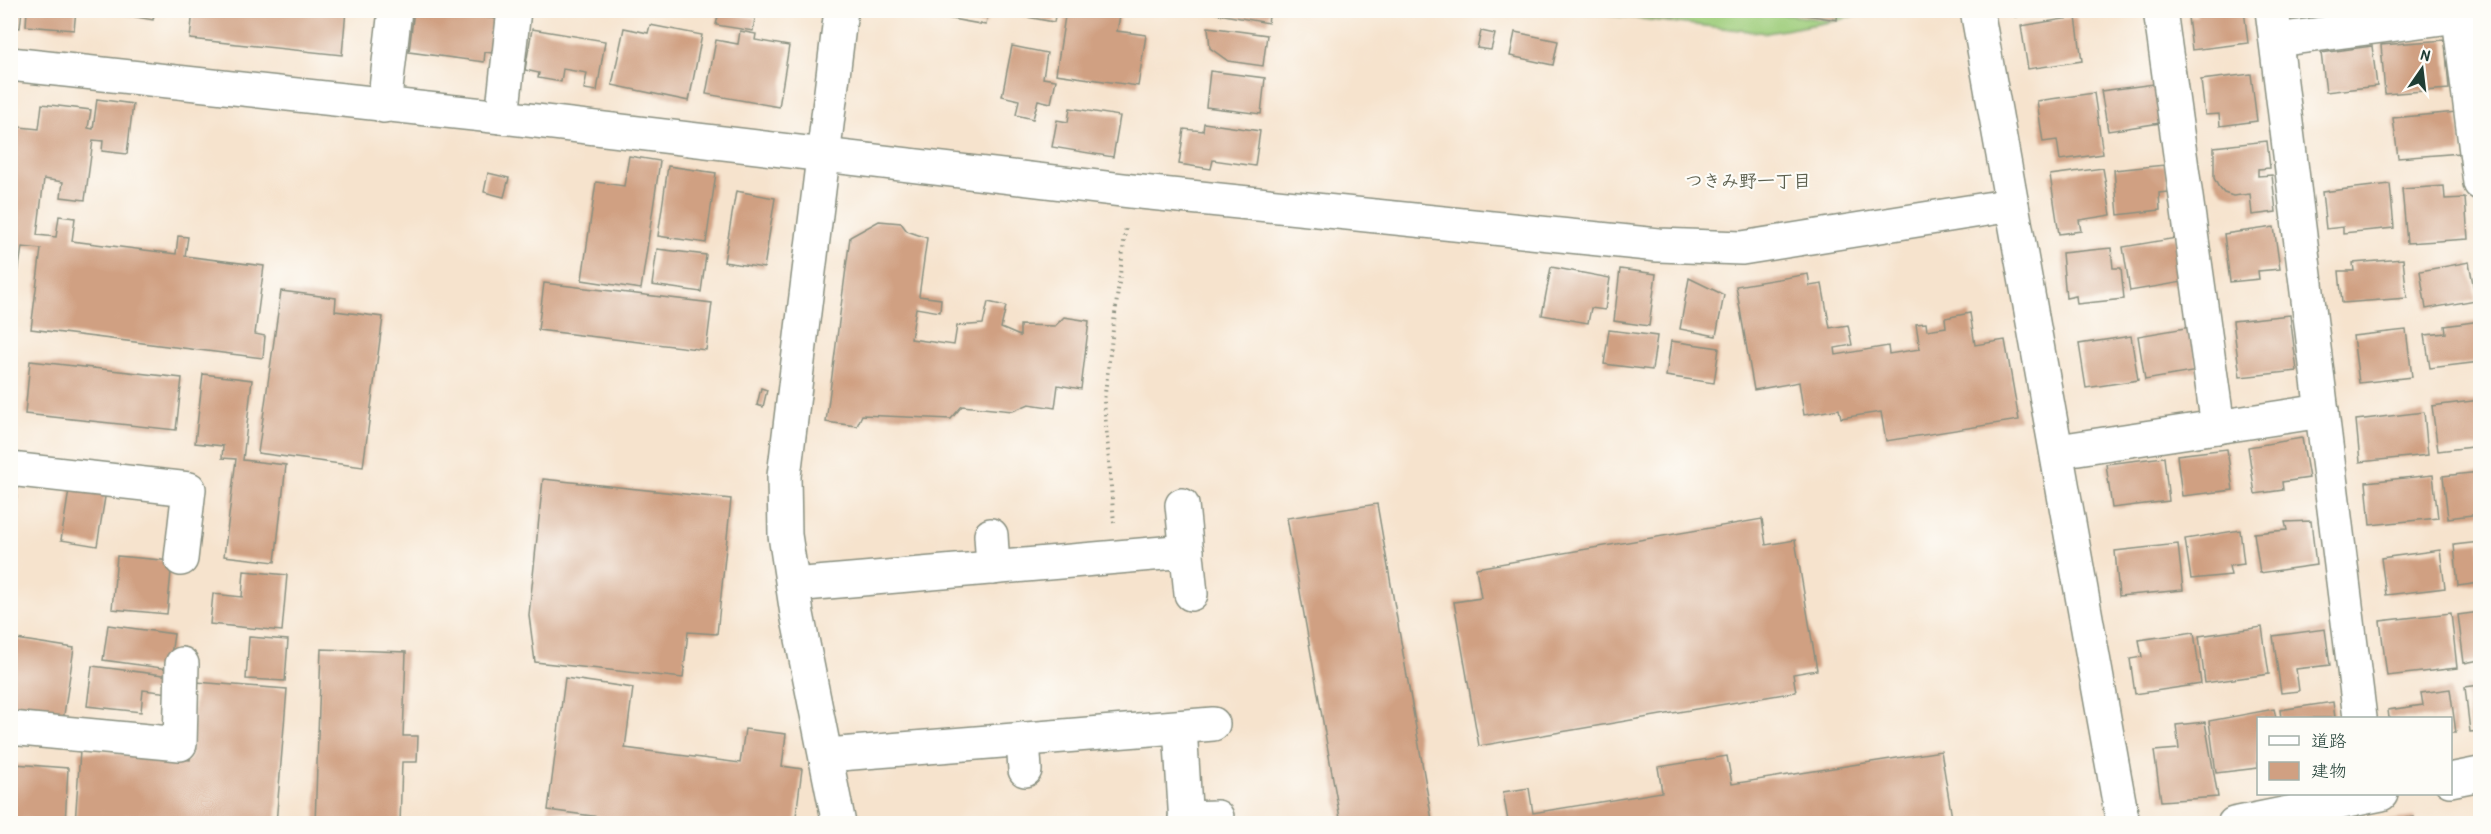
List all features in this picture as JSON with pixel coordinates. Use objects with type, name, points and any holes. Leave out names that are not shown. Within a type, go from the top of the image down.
[{"type":"street","points":[[384,106],[395,10]]},
{"type":"street","points":[[502,117],[514,10]]},
{"type":"street","points":[[839,824],[785,535],[784,476],[841,10]]},
{"type":"street","points":[[1977,10],[2058,451],[2123,824]]},
{"type":"street","points":[[2160,10],[2217,427]]},
{"type":"street","points":[[2360,717],[2274,25],[2458,13],[2481,183]]},
{"type":"street","points":[[10,64],[502,117],[1131,190],[1658,245],[1742,248],[2012,205]]},
{"type":"street","points":[[2058,451],[2322,411]]},
{"type":"street","points":[[10,469],[189,489],[181,560]]},
{"type":"street","points":[[1182,505],[1191,594]]},
{"type":"street","points":[[991,535],[993,568]]},
{"type":"street","points":[[793,585],[1186,551]]},
{"type":"street","points":[[10,728],[180,744],[182,664]]},
{"type":"street","points":[[827,755],[1024,755],[1180,726],[1213,724]]},
{"type":"street","points":[[1180,726],[1196,820]]},
{"type":"street","points":[[2452,780],[2481,774]]},
{"type":"street","points":[[2234,824],[2369,795]]},
{"type":"path","points":[[1116,557],[1104,401],[1131,190]]},
{"type":"green space","points":[[1752,10],[1834,21],[1836,11],[1872,11],[1835,21],[1767,33],[1571,11]]},
{"type":"building","points":[[10,10],[22,10],[20,28],[10,27]]},
{"type":"building","points":[[27,10],[76,10],[74,30],[26,26]]},
{"type":"building","points":[[98,10],[155,10],[153,20]]},
{"type":"building","points":[[193,10],[346,10],[342,55],[190,39]]},
{"type":"building","points":[[414,10],[436,10],[497,19],[492,53],[485,52],[484,62],[409,52]]},
{"type":"building","points":[[902,10],[988,10],[986,25]]},
{"type":"building","points":[[990,10],[1056,10],[1054,22]]},
{"type":"building","points":[[1066,10],[1084,10],[1120,16],[1117,31],[1146,35],[1138,86],[1056,74]]},
{"type":"building","points":[[1196,10],[1270,10],[1268,23]]},
{"type":"building","points":[[1775,10],[1838,10],[1837,20]]},
{"type":"building","points":[[2014,10],[2039,10],[2039,13],[2015,17]]},
{"type":"building","points":[[2196,10],[2244,10],[2248,43],[2192,50],[2188,17],[2197,16]]},
{"type":"building","points":[[719,12],[755,18],[753,31],[716,25]]},
{"type":"building","points":[[2076,17],[2082,61],[2028,69],[2021,26]]},
{"type":"building","points":[[650,25],[702,35],[689,101],[612,85],[624,28],[648,33]]},
{"type":"building","points":[[1208,27],[1267,35],[1263,66],[1228,61],[1210,48]]},
{"type":"building","points":[[532,29],[605,41],[597,91],[584,89],[587,73],[563,69],[561,82],[538,78],[539,73],[525,70]]},
{"type":"building","points":[[740,31],[756,34],[755,40],[789,46],[779,107],[706,94],[716,40],[738,44]]},
{"type":"building","points":[[1481,31],[1495,34],[1491,50],[1477,48]]},
{"type":"building","points":[[1515,32],[1558,41],[1553,65],[1510,56]]},
{"type":"building","points":[[2445,40],[2449,89],[2385,94],[2381,45]]},
{"type":"building","points":[[1012,46],[1047,53],[1043,78],[1056,80],[1051,103],[1038,100],[1033,119],[1016,115],[1019,100],[1002,96]]},
{"type":"building","points":[[2372,46],[2377,86],[2326,92],[2321,53]]},
{"type":"building","points":[[1210,71],[1265,78],[1261,114],[1206,107]]},
{"type":"building","points":[[2251,74],[2257,121],[2220,126],[2219,114],[2205,115],[2201,80]]},
{"type":"building","points":[[2154,84],[2160,123],[2108,131],[2101,91]]},
{"type":"building","points":[[2094,93],[2103,154],[2060,160],[2057,140],[2043,142],[2037,101]]},
{"type":"building","points":[[97,99],[133,104],[127,154],[102,151],[103,141],[93,140],[85,200],[61,197],[63,182],[44,179],[37,235],[56,237],[59,216],[75,218],[72,241],[176,254],[178,236],[188,237],[185,256],[264,266],[255,334],[265,336],[263,358],[31,329],[41,249],[22,247],[10,327],[10,126],[39,129],[42,104],[91,110],[88,128],[93,129]]},
{"type":"building","points":[[1070,108],[1120,116],[1113,157],[1052,147],[1057,120],[1068,122]]},
{"type":"building","points":[[2457,112],[2461,153],[2398,158],[2393,118]]},
{"type":"building","points":[[1204,123],[1260,131],[1255,166],[1213,160],[1211,169],[1179,164],[1184,129],[1203,131]]},
{"type":"building","points":[[2267,141],[2270,168],[2258,169],[2258,176],[2272,175],[2276,212],[2252,215],[2250,194],[2233,196],[2224,193],[2218,186],[2214,178],[2214,147]]},
{"type":"building","points":[[629,156],[660,161],[641,289],[582,280],[596,182],[624,186]]},
{"type":"building","points":[[2165,165],[2168,192],[2159,193],[2160,210],[2118,215],[2114,170]]},
{"type":"building","points":[[668,166],[716,173],[706,243],[658,236]]},
{"type":"building","points":[[2103,168],[2111,215],[2079,220],[2081,231],[2059,234],[2050,175]]},
{"type":"building","points":[[488,173],[509,178],[504,197],[484,192]]},
{"type":"building","points":[[2390,184],[2394,228],[2343,233],[2343,227],[2326,229],[2322,192]]},
{"type":"building","points":[[2444,186],[2445,199],[2465,198],[2468,239],[2407,243],[2402,189]]},
{"type":"building","points":[[736,191],[775,198],[764,268],[724,262]]},
{"type":"building","points":[[879,221],[901,223],[907,231],[927,238],[919,296],[941,299],[940,312],[916,308],[911,339],[954,345],[957,326],[983,324],[988,302],[1006,306],[1001,328],[1020,336],[1020,325],[1055,326],[1064,317],[1089,321],[1081,389],[1058,385],[1055,408],[1029,404],[1013,411],[962,406],[951,419],[862,415],[857,426],[826,422],[850,237]]},
{"type":"building","points":[[2274,227],[2280,269],[2258,271],[2259,279],[2230,282],[2224,234]]},
{"type":"building","points":[[2176,238],[2183,282],[2130,291],[2123,247]]},
{"type":"building","points":[[2111,248],[2113,268],[2121,268],[2124,299],[2077,304],[2076,296],[2066,298],[2062,253]]},
{"type":"building","points":[[657,249],[706,255],[701,292],[652,285]]},
{"type":"building","points":[[2403,259],[2407,298],[2342,303],[2339,271],[2354,271],[2353,263]]},
{"type":"building","points":[[2469,262],[2476,300],[2426,309],[2420,271]]},
{"type":"building","points":[[1551,267],[1610,278],[1605,310],[1591,308],[1588,323],[1542,315]]},
{"type":"building","points":[[1620,269],[1656,274],[1649,326],[1614,321]]},
{"type":"building","points":[[1808,274],[1810,286],[1822,284],[1830,328],[1848,325],[1852,345],[1835,348],[1836,355],[1888,346],[1889,354],[1920,349],[1916,324],[1926,323],[1927,330],[1946,327],[1945,318],[1970,313],[1975,345],[2005,340],[2019,420],[1886,441],[1881,412],[1841,418],[1839,409],[1804,415],[1799,382],[1754,390],[1736,286]]},
{"type":"building","points":[[1689,278],[1724,295],[1716,336],[1680,329]]},
{"type":"building","points":[[544,283],[712,303],[706,350],[538,330]]},
{"type":"building","points":[[281,291],[336,298],[335,311],[383,317],[363,467],[258,453]]},
{"type":"building","points":[[2290,315],[2297,371],[2240,377],[2233,321]]},
{"type":"building","points":[[2480,321],[2480,362],[2430,368],[2425,335],[2446,333],[2445,326]]},
{"type":"building","points":[[2191,327],[2198,371],[2145,380],[2138,336]]},
{"type":"building","points":[[1609,330],[1657,336],[1652,370],[1604,364]]},
{"type":"building","points":[[2406,330],[2412,377],[2359,383],[2353,336]]},
{"type":"building","points":[[2131,336],[2138,380],[2086,388],[2079,344]]},
{"type":"building","points":[[1671,341],[1719,348],[1714,383],[1666,376]]},
{"type":"building","points":[[10,357],[16,358],[12,394],[10,394]]},
{"type":"building","points":[[30,361],[182,378],[176,430],[25,414]]},
{"type":"building","points":[[203,374],[252,380],[243,460],[286,465],[275,562],[224,556],[236,459],[222,458],[223,446],[195,443]]},
{"type":"building","points":[[761,388],[767,390],[763,407],[757,405]]},
{"type":"building","points":[[2480,400],[2480,425],[2478,425],[2480,446],[2438,451],[2432,406]]},
{"type":"building","points":[[2424,412],[2428,455],[2360,462],[2356,420]]},
{"type":"building","points":[[2302,438],[2309,478],[2282,482],[2283,490],[2255,494],[2248,447]]},
{"type":"building","points":[[2227,449],[2233,490],[2182,496],[2177,455]]},
{"type":"building","points":[[2164,457],[2169,501],[2112,508],[2106,464]]},
{"type":"building","points":[[2480,472],[2480,514],[2448,518],[2443,476]]},
{"type":"building","points":[[2433,475],[2438,518],[2370,525],[2366,482]]},
{"type":"building","points":[[10,479],[19,480],[12,527],[10,527]]},
{"type":"building","points":[[543,479],[731,499],[717,634],[688,632],[683,678],[535,662],[529,615]]},
{"type":"building","points":[[70,484],[106,491],[97,546],[61,540]]},
{"type":"building","points":[[1377,504],[1433,824],[1341,824],[1287,518]]},
{"type":"building","points":[[1762,519],[1766,545],[1795,540],[1817,670],[1793,674],[1796,692],[1479,746],[1454,602],[1481,598],[1476,568]]},
{"type":"building","points":[[2311,521],[2316,565],[2260,573],[2254,533],[2287,530],[2285,522]]},
{"type":"building","points":[[2240,530],[2244,564],[2229,566],[2231,575],[2191,579],[2185,539]]},
{"type":"building","points":[[2480,542],[2480,583],[2458,586],[2454,545]]},
{"type":"building","points":[[2178,544],[2183,590],[2119,596],[2115,551]]},
{"type":"building","points":[[2440,550],[2445,588],[2386,595],[2381,558]]},
{"type":"building","points":[[117,556],[172,561],[167,614],[112,609]]},
{"type":"building","points":[[244,571],[287,575],[282,631],[210,624],[213,594],[242,597]]},
{"type":"building","points":[[2480,612],[2480,660],[2464,663],[2458,615]]},
{"type":"building","points":[[2451,613],[2457,668],[2387,676],[2380,621]]},
{"type":"building","points":[[108,625],[174,634],[169,669],[103,660]]},
{"type":"building","points":[[2262,627],[2269,674],[2205,683],[2199,636]]},
{"type":"building","points":[[2325,629],[2330,665],[2296,669],[2299,691],[2281,693],[2273,636]]},
{"type":"building","points":[[2194,632],[2201,684],[2135,694],[2130,659],[2142,657],[2139,640]]},
{"type":"building","points":[[249,637],[288,640],[285,681],[246,679]]},
{"type":"building","points":[[10,638],[74,648],[62,728],[10,720]]},
{"type":"building","points":[[321,649],[406,652],[403,736],[418,736],[417,762],[402,762],[400,824],[315,824]]},
{"type":"building","points":[[92,666],[171,676],[170,693],[143,690],[141,712],[87,706]]},
{"type":"building","points":[[565,678],[633,688],[625,748],[740,763],[745,729],[786,734],[782,766],[802,769],[795,824],[652,824],[548,810]]},
{"type":"building","points":[[196,682],[287,689],[276,824],[75,824],[80,751],[190,760]]},
{"type":"building","points":[[2480,685],[2480,731],[2470,732],[2465,687]]},
{"type":"building","points":[[2450,689],[2456,733],[2452,733],[2452,717],[2389,717],[2388,710],[2423,705],[2421,693]]},
{"type":"building","points":[[2333,702],[2335,717],[2281,717],[2280,710]]},
{"type":"building","points":[[2274,709],[2276,717],[2257,717],[2257,768],[2216,773],[2209,721]]},
{"type":"building","points":[[2205,722],[2218,797],[2161,801],[2154,751],[2179,749],[2176,725]]},
{"type":"building","points":[[1941,751],[1953,824],[1500,824],[1508,821],[1503,792],[1529,788],[1533,813],[1662,792],[1658,767],[1727,756],[1732,784]]},
{"type":"building","points":[[14,764],[68,768],[65,824],[11,824]]},
{"type":"building","points":[[2414,817],[2415,824],[2379,824],[2379,822]]},
{"type":"district","name":"つきみ野一丁目","points":[[1748,180]]}]
